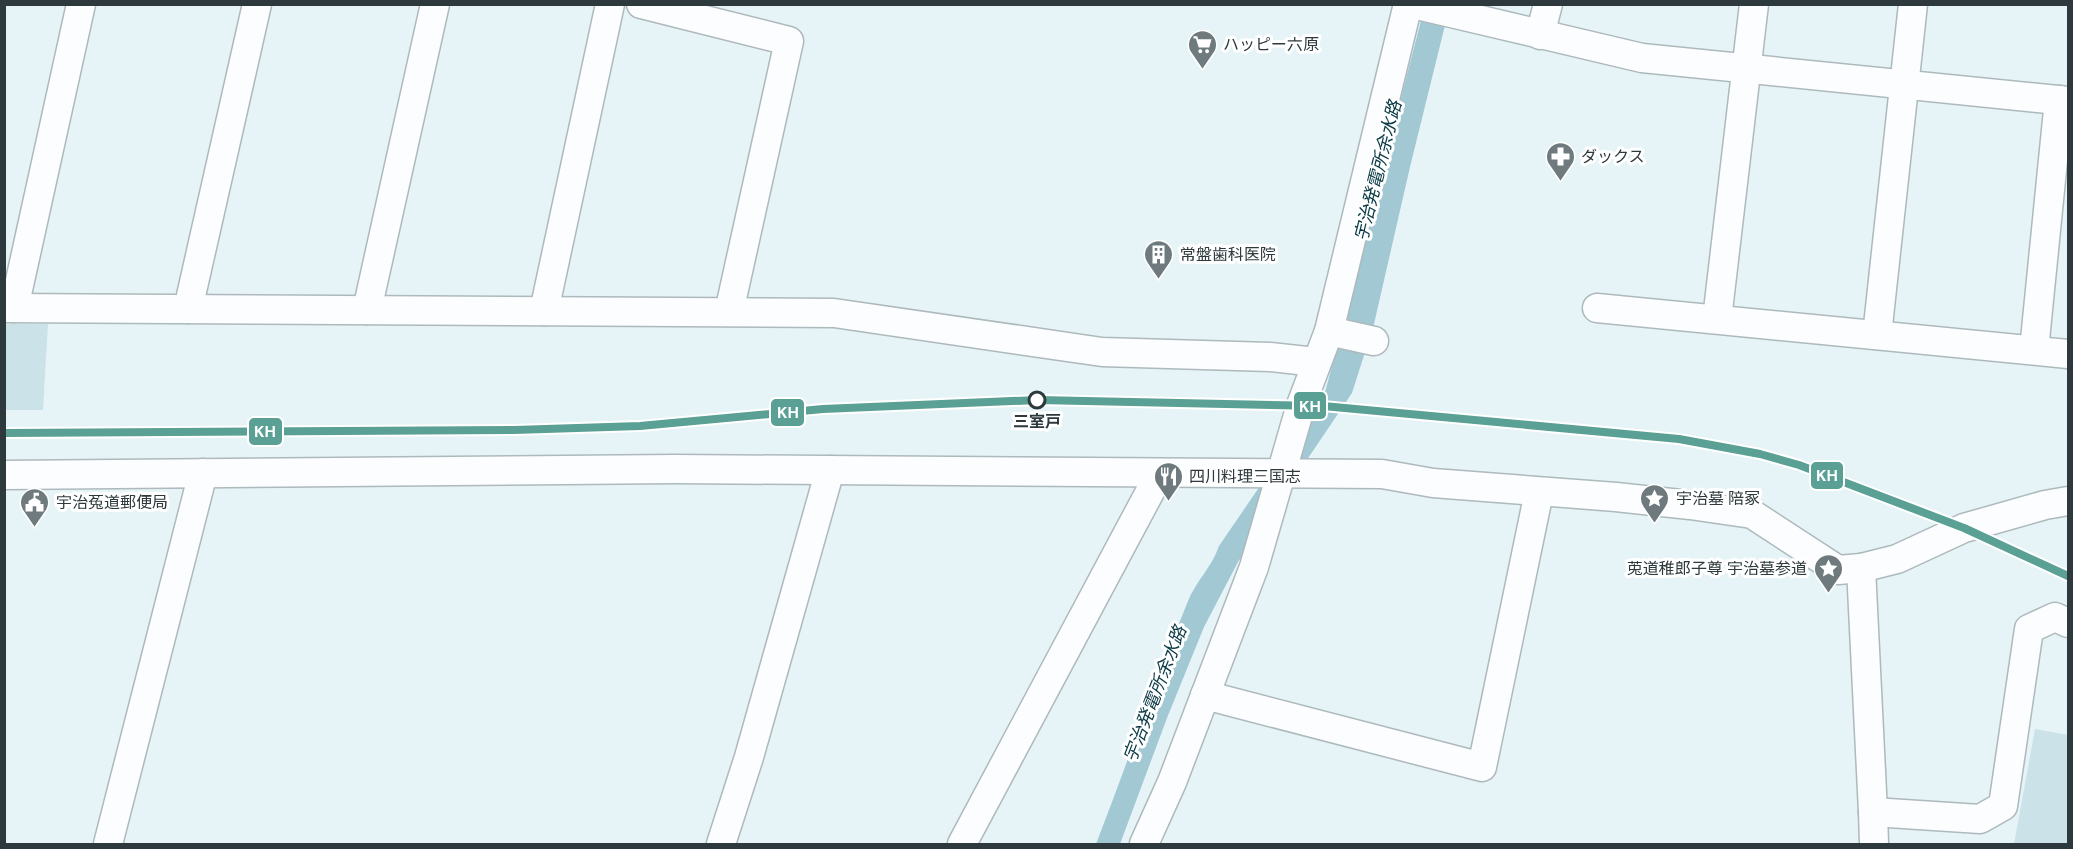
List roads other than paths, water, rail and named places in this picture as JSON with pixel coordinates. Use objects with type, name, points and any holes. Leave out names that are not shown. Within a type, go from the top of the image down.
[{"type":"street","points":[[81,4],[9,308],[834,313],[1102,352],[1270,357],[1316,362]]},
{"type":"street","points":[[188,309],[257,4]]},
{"type":"street","points":[[367,310],[435,4]]},
{"type":"street","points":[[544,311],[610,4]]},
{"type":"street","points":[[641,4],[789,41],[729,312]]},
{"type":"street","points":[[1540,34],[1548,4]]},
{"type":"street","points":[[1717,320],[1754,4]]},
{"type":"street","points":[[1877,335],[1912,4]]},
{"type":"street","points":[[1143,844],[1172,782],[1254,567],[1316,362],[1333,332],[1413,5],[1642,58],[2064,101],[2034,350]]},
{"type":"street","points":[[1597,308],[2068,354]]},
{"type":"street","points":[[1333,332],[1372,341]]},
{"type":"street","points":[[4,475],[675,469],[1382,474],[1433,483],[1690,505],[1752,514],[1838,570],[1862,568],[1897,559],[1964,528],[2045,505],[2068,501]]},
{"type":"street","points":[[721,844],[752,745],[830,470]]},
{"type":"street","points":[[962,844],[1160,473]]},
{"type":"street","points":[[108,844],[203,474]]},
{"type":"street","points":[[1205,696],[1482,766],[1539,492]]},
{"type":"street","points":[[1862,568],[1874,844]]},
{"type":"street","points":[[1873,812],[1980,819],[2003,806],[2029,629],[2055,617],[2068,623]]},
{"type":"water","name":"宇治発電所余水路","points":[[1425,5],[1450,5],[1374,324],[1352,393],[1238,562],[1204,627],[1120,844],[1096,844],[1191,594],[1219,546],[1326,389]]},
{"type":"place","name":"ハッピー六原","points":[[1202,70]]},
{"type":"place","name":"ダックス","points":[[1560,182]]},
{"type":"place","name":"常盤歯科医院","points":[[1159,280]]},
{"type":"place","name":"三室戸","points":[[1037,400]]},
{"type":"place","name":"四川料理三国志","points":[[1168,502]]},
{"type":"place","name":"宇治墓 陪冢","points":[[1655,524]]},
{"type":"place","name":"宇治菟道郵便局","points":[[35,528]]},
{"type":"place","name":"莵道稚郎子尊 宇治墓参道","points":[[1828,594]]}]
